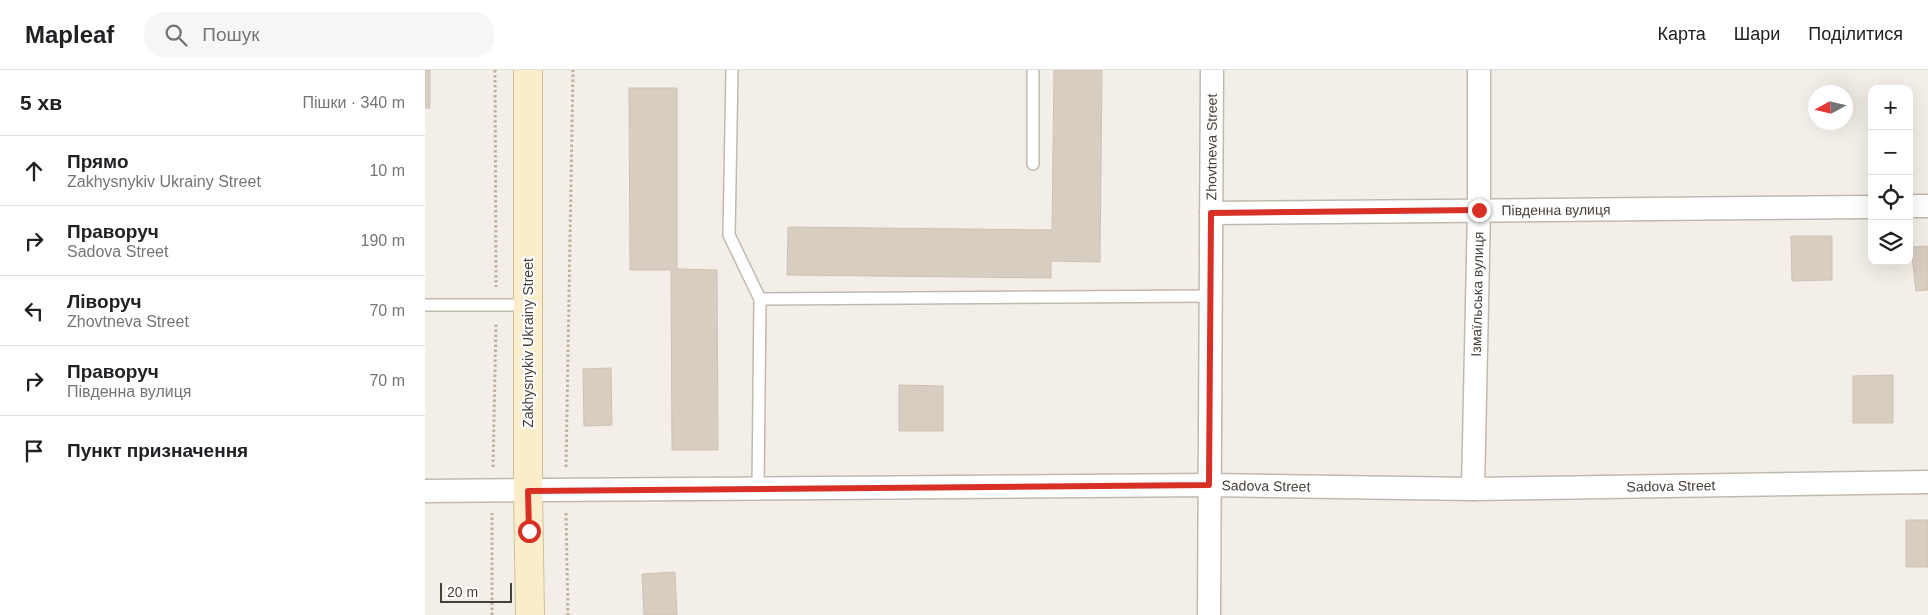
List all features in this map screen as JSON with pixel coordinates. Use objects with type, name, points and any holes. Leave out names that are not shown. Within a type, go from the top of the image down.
[{"type":"main road","name":"Zakhysnykiv Ukrainy Street","points":[[528,70],[528,491],[530,615]]},
{"type":"street","name":"Zhovtneva Street","points":[[1209,615],[1213,70]]},
{"type":"street","name":"Ізмаїльська вулиця","points":[[1473,489],[1479,210],[1479,70]]},
{"type":"street","points":[[1913,206],[1928,206]]},
{"type":"street","name":"Південна вулиця","points":[[1211,213],[1868,207]]},
{"type":"street","name":"Sadova Street","points":[[425,491],[1209,485],[1473,489],[1928,482]]},
{"type":"lane","points":[[732,70],[729,235],[760,299],[758,489]]},
{"type":"lane","points":[[1033,70],[1033,164]]},
{"type":"lane","points":[[760,299],[1211,296]]},
{"type":"lane","points":[[425,305],[528,305]]},
{"type":"path","points":[[492,615],[492,491],[496,305],[495,70]]},
{"type":"path","points":[[567,615],[565,490],[573,70]]},
{"type":"building","points":[[425,70],[430,70],[430,108],[425,108]]},
{"type":"building","points":[[1054,70],[1102,70],[1100,262],[1051,261],[1051,278],[787,275],[788,227],[1052,230]]},
{"type":"building","points":[[629,88],[677,88],[677,269],[717,270],[718,450],[672,450],[671,270],[630,270]]},
{"type":"building","points":[[1791,236],[1832,236],[1832,280],[1792,281]]},
{"type":"building","points":[[1928,246],[1928,290],[1916,291],[1913,247]]},
{"type":"building","points":[[611,368],[612,425],[584,426],[583,369]]},
{"type":"building","points":[[1893,375],[1893,423],[1853,423],[1853,376]]},
{"type":"building","points":[[899,385],[943,386],[943,431],[899,431]]},
{"type":"building","points":[[1906,520],[1928,520],[1928,567],[1906,567]]},
{"type":"building","points":[[675,572],[677,615],[644,615],[642,574]]},
{"type":"route","points":[[529,531],[528,491],[1209,485],[1211,213],[1479,210]]}]
